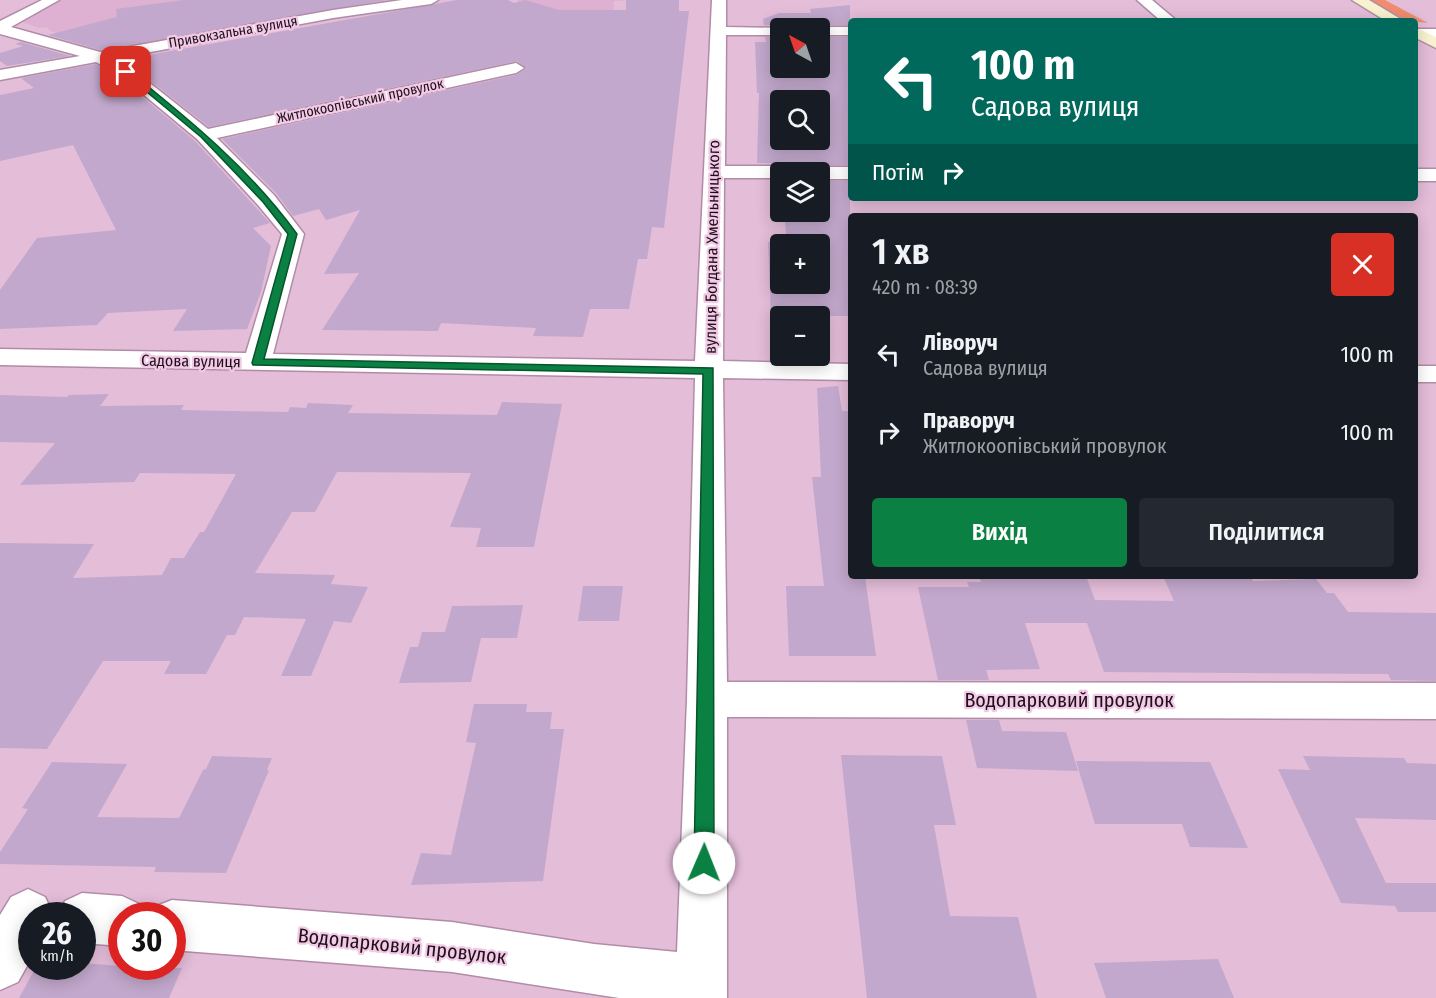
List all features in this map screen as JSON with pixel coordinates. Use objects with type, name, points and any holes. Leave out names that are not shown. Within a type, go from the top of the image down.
[{"type":"main road","points":[[1359,0],[1392,18]]},
{"type":"main road","points":[[1418,33],[1436,43]]},
{"type":"street","points":[[0,28],[52,0]]},
{"type":"street","name":"Привокзальна вулиця","points":[[0,75],[333,14],[431,0]]},
{"type":"street","points":[[1144,0],[1166,18]]},
{"type":"street","points":[[719,15],[770,28]]},
{"type":"street","name":"вулиця Богдана Хмельницького","points":[[701,989],[707,699],[709,371],[719,15]]},
{"type":"street","points":[[0,28],[97,56],[118,66],[204,135],[266,200],[292,234],[257,363]]},
{"type":"street","points":[[830,31],[848,31]]},
{"type":"street","points":[[1418,32],[1436,33]]},
{"type":"street","name":"Житлокоопівський провулок","points":[[204,135],[516,68]]},
{"type":"street","points":[[715,172],[770,172]]},
{"type":"street","points":[[830,173],[848,173]]},
{"type":"street","points":[[1418,175],[1436,175]]},
{"type":"street","name":"Садова вулиця","points":[[0,357],[848,372]]},
{"type":"street","points":[[1418,374],[1436,374]]},
{"type":"street","name":"Водопарковий провулок","points":[[707,699],[1434,704]]},
{"type":"street","points":[[0,964],[18,923]]},
{"type":"street","name":"Водопарковий провулок","points":[[186,926],[452,947],[701,989]]},
{"type":"shaded area","points":[[60,0],[441,0],[410,5],[371,6],[366,3],[241,25],[243,27],[197,38],[192,32],[161,38],[165,43],[114,52],[110,46],[93,44],[50,31],[47,27],[40,28],[18,21]]},
{"type":"shaded area","points":[[518,0],[631,0],[614,1],[613,21],[512,28]]},
{"type":"shaded area","points":[[1369,0],[1385,0],[1428,23],[1418,22],[1418,18],[1402,18]]},
{"type":"building","points":[[184,0],[386,0],[100,50],[48,35],[117,17],[116,9]]},
{"type":"building","points":[[457,0],[508,0],[514,3],[525,0],[559,10],[626,10],[626,0],[679,0],[679,11],[689,11],[664,228],[652,227],[647,259],[638,259],[629,309],[590,309],[583,337],[533,336],[536,328],[441,323],[438,331],[322,330],[359,273],[324,274],[360,210],[326,220],[319,209],[293,216],[276,193],[222,139],[516,75],[526,69],[517,61],[209,127],[133,67],[120,60]]},
{"type":"building","points":[[850,5],[848,25],[830,25],[830,18],[770,18],[770,25],[764,25],[763,19],[779,13],[811,13],[810,9]]},
{"type":"building","points":[[765,37],[770,37],[770,78],[830,78],[830,37],[848,37],[848,165],[830,165],[830,162],[757,163],[759,93],[757,93],[755,42],[766,42]]},
{"type":"building","points":[[21,42],[70,56],[7,66],[0,61],[0,53],[23,46],[15,44]]},
{"type":"building","points":[[96,64],[119,77],[195,141],[270,223],[253,228],[271,246],[261,292],[247,329],[173,331],[187,309],[108,313],[97,325],[0,329],[0,290],[37,238],[116,230],[73,145],[0,161],[0,95],[34,88],[21,78]]},
{"type":"building","points":[[830,181],[848,181],[850,213],[848,213],[848,316],[830,316],[830,306],[771,306],[770,294],[830,294],[830,234],[786,234],[785,222],[830,222]]},
{"type":"building","points":[[768,242],[770,242],[770,291]]},
{"type":"building","points":[[838,386],[842,411],[848,411],[848,579],[865,579],[876,656],[789,656],[786,586],[824,586],[812,477],[821,477],[817,388]]},
{"type":"building","points":[[109,394],[100,406],[184,405],[181,410],[288,412],[290,407],[306,408],[308,403],[353,405],[348,413],[497,415],[502,402],[562,404],[534,547],[476,547],[481,528],[450,527],[471,473],[337,472],[315,512],[292,512],[255,573],[335,575],[331,584],[368,587],[351,623],[334,621],[311,676],[281,676],[306,619],[244,617],[235,635],[227,635],[206,674],[164,674],[171,661],[103,661],[47,749],[0,748],[0,543],[94,544],[73,578],[162,575],[171,558],[184,558],[200,532],[204,532],[236,474],[140,473],[134,482],[20,485],[55,443],[0,442],[0,395],[67,397],[69,395]]},
{"type":"building","points":[[980,579],[1087,579],[1095,600],[1174,601],[1164,579],[1252,579],[1253,581],[1316,579],[1327,593],[1334,593],[1348,612],[1436,613],[1436,681],[1391,680],[1388,674],[1104,672],[1087,623],[1025,623],[1040,669],[986,670],[989,680],[938,680],[918,587],[969,587],[967,582],[981,582]]},
{"type":"building","points":[[583,586],[623,586],[619,621],[578,621]]},
{"type":"building","points":[[523,605],[517,638],[481,638],[471,682],[399,683],[410,647],[418,647],[422,632],[445,632],[452,606]]},
{"type":"building","points":[[474,704],[527,704],[526,712],[552,712],[550,729],[564,729],[543,881],[411,885],[421,853],[451,855],[476,743],[466,742]]},
{"type":"building","points":[[966,720],[999,720],[1002,731],[1066,732],[1078,771],[977,768]]},
{"type":"building","points":[[841,755],[942,756],[956,825],[934,825],[950,916],[1018,917],[1037,998],[867,998]]},
{"type":"building","points":[[212,756],[272,758],[226,873],[154,872],[156,867],[0,864],[0,852],[28,809],[22,808],[52,762],[127,764],[97,817],[179,818]]},
{"type":"building","points":[[1303,756],[1404,758],[1407,763],[1436,764],[1436,820],[1355,818],[1386,883],[1436,883],[1436,912],[1398,912],[1395,906],[1341,903],[1278,769],[1310,770]]},
{"type":"building","points":[[1076,761],[1210,762],[1248,848],[1190,847],[1182,824],[1095,824]]},
{"type":"building","points":[[1218,959],[1234,998],[1106,998],[1094,963]]},
{"type":"building","points":[[96,964],[108,965],[108,980],[177,980],[169,998],[19,998],[29,980],[96,980]]},
{"type":"route","points":[[126,72],[204,135],[266,200],[292,234],[257,363],[709,371],[704,863]]}]
